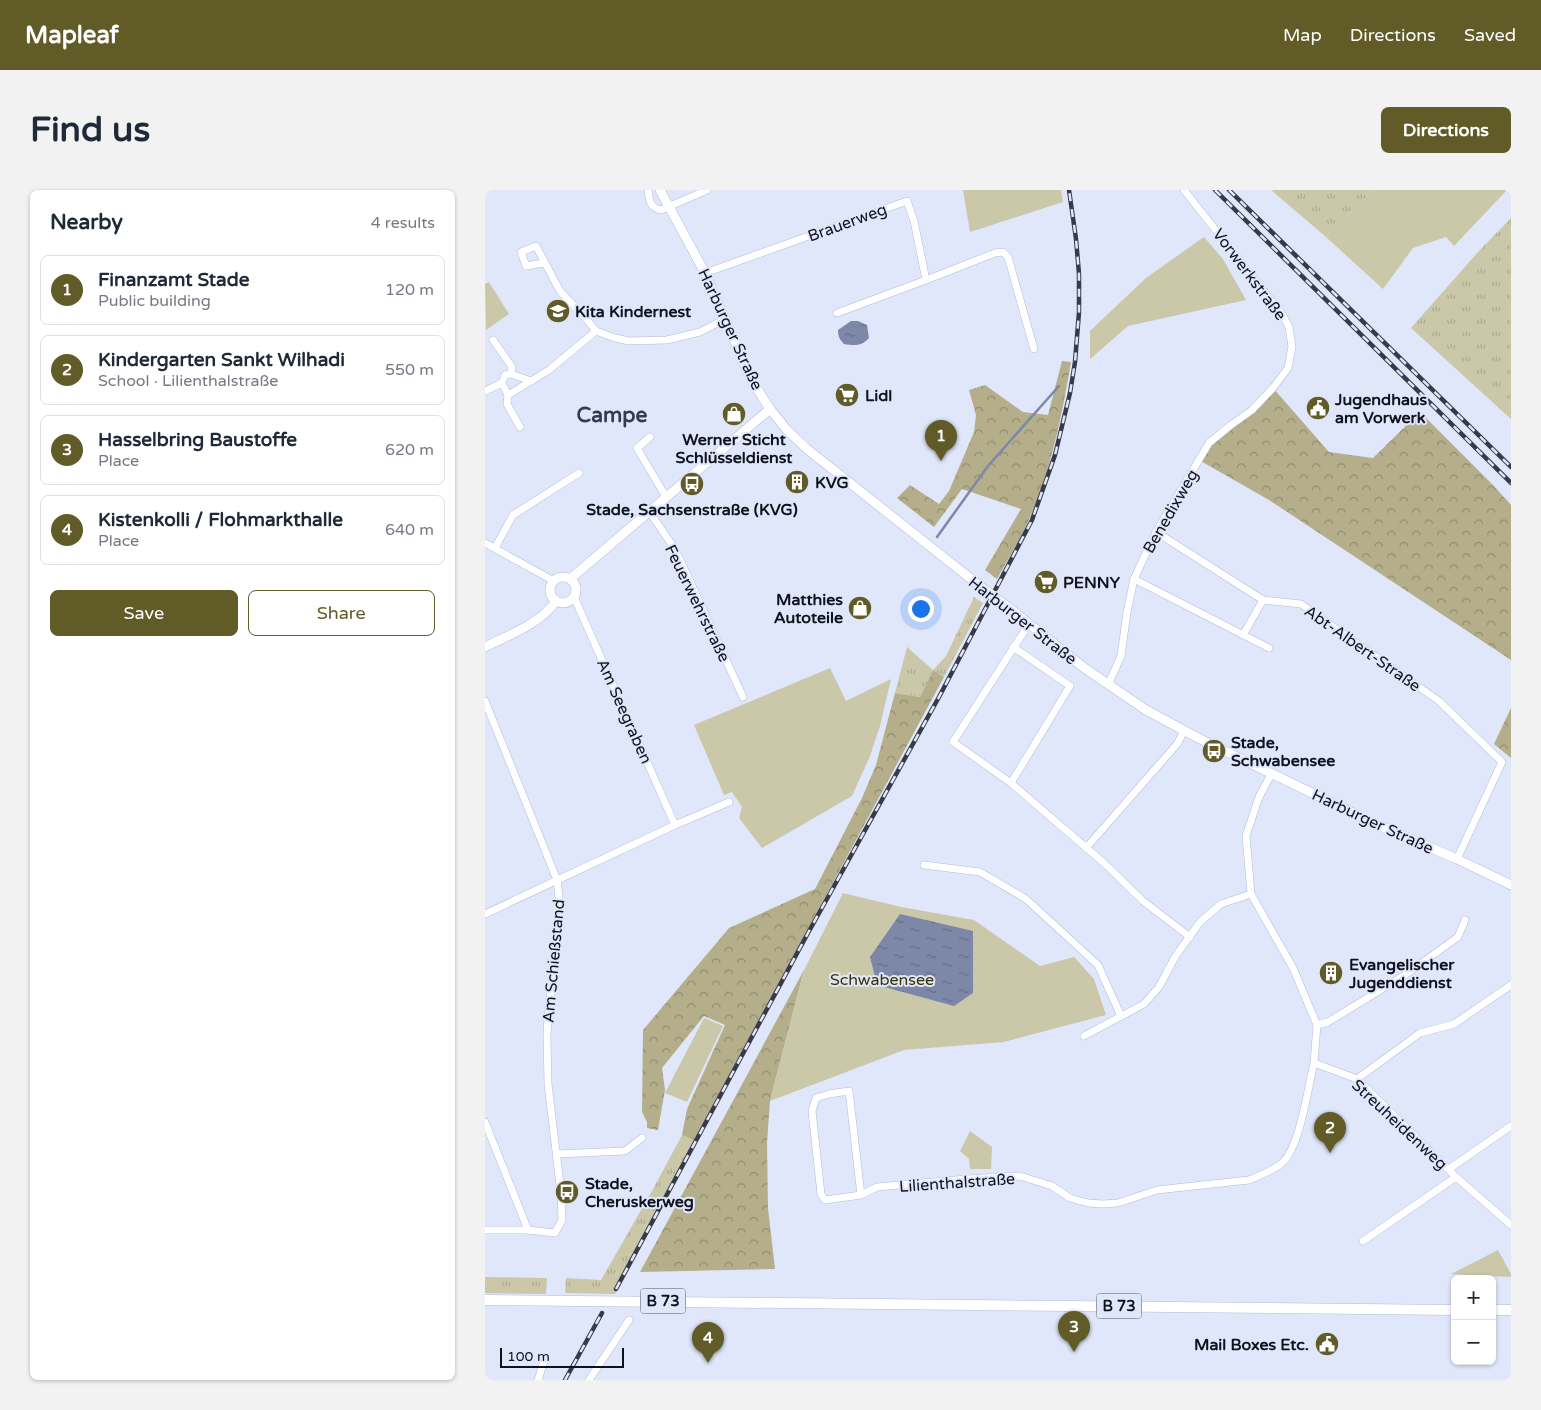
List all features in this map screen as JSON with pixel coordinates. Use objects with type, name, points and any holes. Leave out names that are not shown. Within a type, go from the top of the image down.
[{"type":"main road","name":"Harburger Straße","points":[[660,190],[705,273],[751,379],[770,409],[787,430],[807,449],[1108,685],[1146,710],[1376,824],[1511,885]]},
{"type":"main road","points":[[570,579],[770,409]]},
{"type":"main road","points":[[561,577],[570,579],[576,589],[574,597],[564,603],[556,601],[550,592],[554,581],[561,577]]},
{"type":"main road","points":[[485,647],[534,622],[556,601]]},
{"type":"main road","name":"B 73","points":[[485,1300],[1451,1310]]},
{"type":"main road","points":[[1496,1310],[1511,1310]]},
{"type":"street","points":[[648,190],[651,204],[655,209],[661,210],[707,190]]},
{"type":"street","name":"Vorwerkstraße","points":[[1184,190],[1282,314],[1289,327],[1292,347],[1288,368]]},
{"type":"street","name":"Brauerweg","points":[[705,273],[907,201],[914,221],[926,280]]},
{"type":"street","points":[[837,313],[995,253],[1003,252],[1009,257],[1034,349]]},
{"type":"street","points":[[545,263],[560,291],[596,332],[615,338],[667,340],[700,332],[725,319]]},
{"type":"street","points":[[508,395],[549,370],[596,332]]},
{"type":"street","points":[[493,340],[511,367],[511,374]]},
{"type":"street","name":"Benedixweg","points":[[1108,685],[1121,656],[1134,579],[1156,532],[1209,443],[1231,424],[1252,410],[1273,388],[1288,368]]},
{"type":"street","points":[[520,428],[507,404],[508,395],[502,383],[505,375],[511,374],[531,381]]},
{"type":"street","points":[[485,391],[502,383]]},
{"type":"street","points":[[650,437],[637,448],[666,497]]},
{"type":"street","points":[[495,548],[513,515],[579,473]]},
{"type":"street","name":"Feuerwehrstraße","points":[[649,511],[672,545],[682,564],[743,697]]},
{"type":"street","name":"Abt-Albert-Straße","points":[[1156,532],[1263,600],[1301,604],[1439,701],[1502,762],[1457,859]]},
{"type":"street","points":[[485,543],[554,581]]},
{"type":"street","points":[[1134,579],[1269,648]]},
{"type":"street","name":"Am Seegraben","points":[[574,597],[675,825]]},
{"type":"street","points":[[1243,635],[1263,600]]},
{"type":"street","points":[[1029,624],[953,742],[1011,783],[1086,848],[1143,901],[1190,937]]},
{"type":"street","points":[[1011,783],[1070,686],[1013,647]]},
{"type":"street","name":"Am Schießstand","points":[[485,701],[557,880],[559,898],[559,925],[547,1015],[547,1037],[548,1084],[557,1154],[562,1220],[555,1233],[528,1230]]},
{"type":"street","points":[[1086,848],[1178,743],[1184,730]]},
{"type":"street","points":[[1272,773],[1259,797],[1246,836],[1251,894],[1293,968],[1317,1025],[1314,1063]]},
{"type":"street","points":[[485,914],[675,825],[729,802]]},
{"type":"street","points":[[924,865],[980,872],[1026,899],[1098,965],[1121,1016]]},
{"type":"street","points":[[1084,1036],[1144,1004],[1159,987],[1175,957],[1201,922],[1221,904],[1251,894]]},
{"type":"street","points":[[1317,1025],[1328,1022],[1405,975],[1458,937],[1465,920]]},
{"type":"street","points":[[1357,1079],[1420,1033],[1454,1024],[1511,985]]},
{"type":"street","name":"Streuheidenweg","points":[[1314,1063],[1357,1079],[1456,1177],[1511,1225]]},
{"type":"street","name":"Lilienthalstraße","points":[[861,1195],[849,1091],[816,1098],[812,1111],[821,1194],[825,1200],[861,1195],[877,1187],[1020,1176],[1052,1186],[1070,1198],[1088,1203],[1118,1203],[1157,1190],[1249,1180],[1283,1162],[1297,1140],[1314,1063]]},
{"type":"street","points":[[485,1122],[528,1230],[485,1230]]},
{"type":"street","points":[[1449,1169],[1511,1126]]},
{"type":"street","points":[[557,1154],[625,1151],[642,1138]]},
{"type":"street","points":[[1363,1241],[1456,1177]]},
{"type":"street","points":[[589,1380],[629,1320]]},
{"type":"street","points":[[537,1380],[545,1358]]},
{"type":"green space","points":[[963,190],[1061,190],[1063,202],[970,232]]},
{"type":"green space","points":[[1271,190],[1373,190],[1326,237]]},
{"type":"green space","points":[[1373,190],[1507,190],[1454,246],[1446,237],[1413,248],[1383,289],[1326,237]]},
{"type":"green space","points":[[1511,218],[1511,419],[1411,328],[1478,252]]},
{"type":"green space","points":[[1204,237],[1223,259],[1246,300],[1128,326],[1090,359],[1090,331],[1146,278]]},
{"type":"green space","points":[[489,282],[509,314],[486,330],[485,284]]},
{"type":"green space","points":[[1062,361],[1071,362],[1061,415],[1048,466],[1029,521],[997,579],[985,570],[1021,509],[962,489],[934,527],[897,498],[910,485],[939,504],[949,491],[974,432],[976,415],[969,390],[985,385],[1023,412],[1048,415]]},
{"type":"green space","points":[[1273,388],[1329,452],[1373,458],[1420,412],[1511,505],[1511,660],[1269,500],[1199,460],[1209,443]]},
{"type":"green space","points":[[974,597],[983,603],[944,677],[933,670],[946,656]]},
{"type":"green space","points":[[907,647],[933,670],[920,697],[895,693]]},
{"type":"green space","points":[[830,668],[846,701],[891,679],[880,726],[870,756],[852,796],[762,848],[739,818],[742,807],[732,792],[724,795],[694,725]]},
{"type":"green space","points":[[933,670],[944,677],[694,1140],[682,1135],[687,1109],[725,1025],[704,1016],[662,1068],[665,1090],[658,1130],[647,1128],[647,1122],[642,1112],[643,1030],[729,928],[815,889],[862,798],[876,765],[895,693],[920,697]]},
{"type":"green space","points":[[1511,708],[1511,758],[1494,744]]},
{"type":"green space","name":"Schwabensee","points":[[843,893],[901,907],[974,920],[1040,966],[1074,957],[1094,979],[1106,1015],[1004,1042],[904,1050],[770,1101],[804,970]]},
{"type":"green space","points":[[804,970],[770,1101],[767,1143],[768,1208],[775,1269],[640,1272]]},
{"type":"green space","points":[[704,1018],[723,1026],[687,1102],[665,1093]]},
{"type":"green space","points":[[970,1131],[992,1147],[991,1169],[970,1169],[969,1159],[960,1151]]},
{"type":"green space","points":[[682,1135],[694,1140],[615,1294],[565,1293],[566,1278],[601,1280]]},
{"type":"green space","points":[[1498,1250],[1511,1277],[1496,1275],[1451,1274]]},
{"type":"green space","points":[[485,1277],[547,1278],[546,1294],[485,1293]]},
{"type":"water","points":[[851,321],[858,321],[867,325],[869,338],[864,343],[848,345],[840,340],[838,330]]},
{"type":"water","name":"Schwabensee","points":[[900,914],[973,931],[973,993],[954,1006],[877,985],[870,957]]},
{"type":"waterway","points":[[937,537],[988,466],[1059,386]]},
{"type":"railway","points":[[616,1289],[808,933],[939,697],[1032,520],[1055,455],[1070,393],[1075,362],[1079,312],[1079,274],[1069,190]]},
{"type":"railway","points":[[1215,190],[1511,483]]},
{"type":"railway","points":[[1229,190],[1511,467]]},
{"type":"railway","points":[[565,1380],[602,1313]]},
{"type":"place","name":"Kita Kindernest","points":[[558,311]]},
{"type":"place","name":"Lidl","points":[[847,395]]},
{"type":"place","name":"Jugendhaus am Vorwerk","points":[[1318,408]]},
{"type":"place","name":"Werner Sticht Schlüsseldienst","points":[[734,414]]},
{"type":"place","name":"Finanzamt Stade","points":[[941,461]]},
{"type":"place","name":"KVG","points":[[797,482]]},
{"type":"place","name":"Stade, Sachsenstraße (KVG)","points":[[692,484]]},
{"type":"place","name":"PENNY","points":[[1046,582]]},
{"type":"place","name":"Matthies Autoteile","points":[[860,608]]},
{"type":"place","name":"Stade, Schwabensee","points":[[1214,751]]},
{"type":"place","name":"Evangelischer Jugenddienst","points":[[1331,973]]},
{"type":"place","name":"Kindergarten Sankt Wilhadi","points":[[1330,1153]]},
{"type":"place","name":"Stade, Cheruskerweg","points":[[567,1192]]},
{"type":"place","name":"Mail Boxes Etc.","points":[[1327,1344]]},
{"type":"place","name":"Hasselbring Baustoffe","points":[[1074,1352]]},
{"type":"place","name":"Kistenkolli / Flohmarkthalle","points":[[708,1363]]},
{"type":"district","name":"Campe","points":[[612,415]]}]
